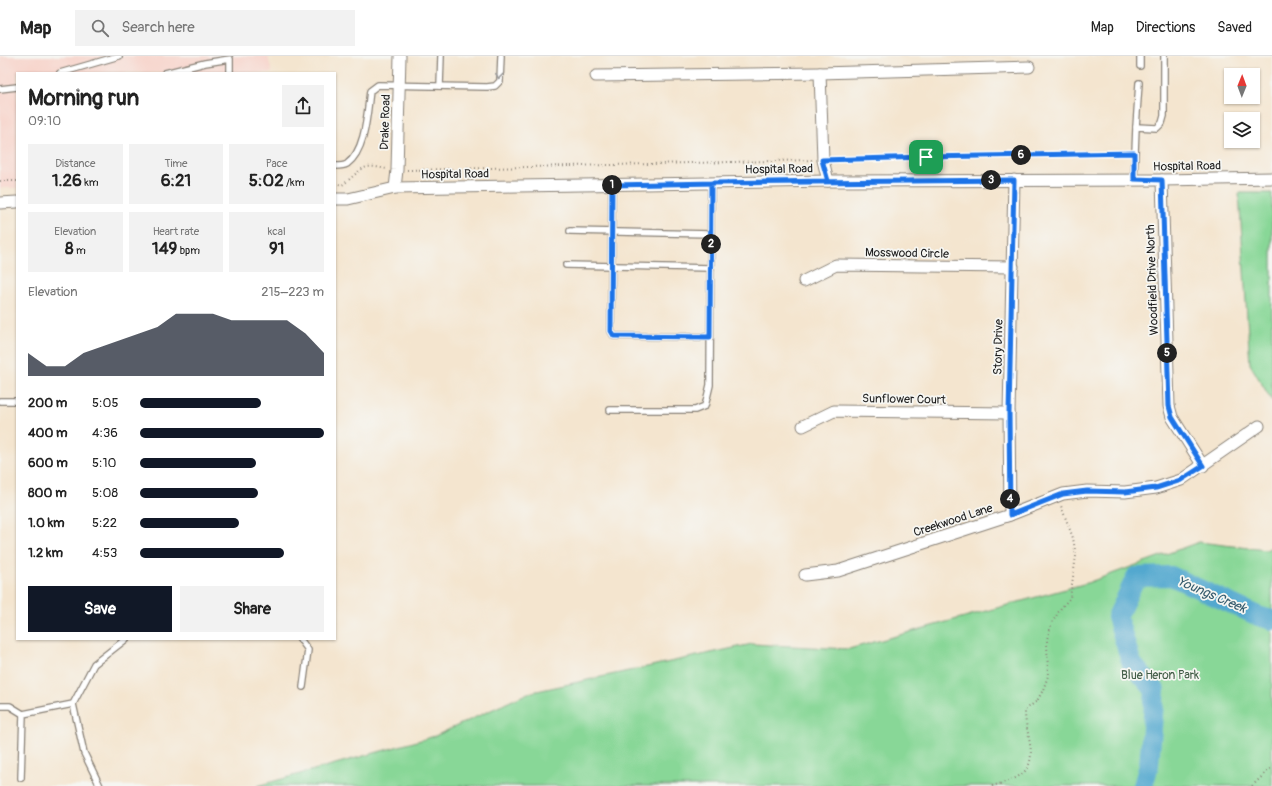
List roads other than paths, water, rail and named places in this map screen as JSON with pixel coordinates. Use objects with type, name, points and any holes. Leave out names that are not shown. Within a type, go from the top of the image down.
[{"type":"street","name":"Drake Road","points":[[395,188],[397,170],[400,56]]},
{"type":"street","points":[[596,76],[820,73],[1029,67]]},
{"type":"street","points":[[820,73],[822,160],[828,181]]},
{"type":"street","name":"Hospital Road","points":[[336,199],[348,199],[395,188],[828,181],[1162,180],[1272,178]]},
{"type":"street","name":"Story Drive","points":[[1010,515],[1009,413],[1014,180]]},
{"type":"street","name":"Woodfield Drive North","points":[[1162,180],[1169,406],[1172,417],[1203,466]]},
{"type":"street","points":[[0,203],[16,202]]},
{"type":"street","name":"Mosswood Circle","points":[[804,281],[836,266],[1013,267]]},
{"type":"street","name":"Sunflower Court","points":[[803,426],[834,411],[1009,413]]},
{"type":"street","name":"Creekwood Lane","points":[[805,576],[838,572],[1010,515],[1063,494],[1087,491],[1125,492],[1156,488],[1181,480],[1259,426]]},
{"type":"lane","points":[[63,72],[119,56]]},
{"type":"lane","points":[[203,56],[205,63]]},
{"type":"lane","points":[[440,86],[441,56]]},
{"type":"lane","points":[[336,166],[346,165],[356,154],[363,134],[370,91],[378,85],[495,86],[500,81],[501,56]]},
{"type":"lane","points":[[1140,56],[1140,66]]},
{"type":"lane","points":[[1136,127],[1157,128],[1162,123],[1164,116],[1164,56]]},
{"type":"lane","points":[[169,72],[205,63],[230,59],[230,72]]},
{"type":"lane","points":[[1134,179],[1134,153],[1139,83]]},
{"type":"lane","points":[[0,89],[16,86]]},
{"type":"lane","points":[[610,410],[695,410],[705,406],[710,385],[711,183]]},
{"type":"lane","points":[[612,185],[611,331],[614,336],[710,337]]},
{"type":"lane","points":[[570,231],[711,234]]},
{"type":"lane","points":[[566,265],[711,268]]},
{"type":"lane","points":[[0,401],[16,401]]},
{"type":"lane","points":[[100,786],[84,753],[73,704],[94,664],[125,640]]},
{"type":"lane","points":[[301,640],[308,650],[303,687]]},
{"type":"lane","points":[[0,706],[10,706],[23,714],[73,704]]},
{"type":"lane","points":[[22,778],[23,714]]},
{"type":"waterway","name":"Youngs Creek","points":[[1143,786],[1149,765],[1155,690],[1132,664],[1117,617],[1136,577],[1171,576],[1258,616],[1272,620]]},
{"type":"park label","name":"Blue Heron Park","points":[[1160,675]]}]
